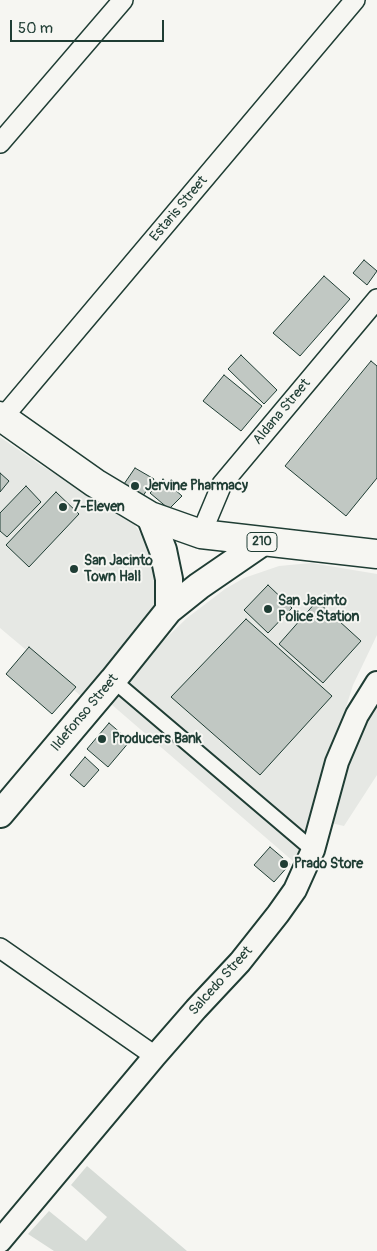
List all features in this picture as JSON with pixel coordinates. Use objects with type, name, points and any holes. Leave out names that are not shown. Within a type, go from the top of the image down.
[{"type":"main road","name":"210","points":[[1,418],[95,483],[150,516],[201,534],[377,554]]},
{"type":"main road","points":[[150,516],[163,550],[169,579],[169,610]]},
{"type":"main road","name":"Ildefonso Street","points":[[0,814],[113,680],[169,610],[199,586],[263,542]]},
{"type":"street","points":[[0,143],[123,0]]},
{"type":"street","name":"Estaris Street","points":[[1,418],[354,0]]},
{"type":"street","name":"Aldana Street","points":[[201,534],[222,484],[377,299]]},
{"type":"street","points":[[113,680],[313,850]]},
{"type":"street","name":"Salcedo Street","points":[[0,1242],[196,1008],[240,962],[295,890],[313,850],[337,762],[357,715],[377,684]]},
{"type":"street","points":[[0,948],[155,1056]]},
{"type":"shaded area","points":[[0,437],[42,466],[131,520],[151,548],[158,591],[154,607],[81,696],[0,628]]},
{"type":"shaded area","points":[[311,563],[377,574],[377,635],[353,685],[308,828],[294,862],[111,704],[130,673],[187,618],[225,589],[244,578],[279,566]]},
{"type":"shaded area","points":[[377,701],[377,775],[344,826],[331,823],[361,726]]},
{"type":"shaded area","points":[[87,1166],[187,1251],[54,1251],[28,1234],[49,1211],[86,1241],[107,1217],[71,1185]]},
{"type":"building","points":[[364,260],[377,271],[367,285],[353,273]]},
{"type":"building","points":[[324,276],[350,299],[300,356],[273,333]]},
{"type":"building","points":[[241,355],[277,390],[264,404],[228,369]]},
{"type":"building","points":[[371,361],[377,366],[377,478],[346,516],[285,466]]},
{"type":"building","points":[[224,375],[262,406],[241,431],[203,401]]},
{"type":"building","points":[[135,468],[154,479],[143,496],[124,484]]},
{"type":"building","points":[[0,473],[9,481],[0,492]]},
{"type":"building","points":[[163,479],[182,496],[169,509],[150,493]]},
{"type":"building","points":[[26,486],[41,502],[7,537],[0,531],[0,513]]},
{"type":"building","points":[[56,492],[79,514],[29,567],[6,545]]},
{"type":"building","name":"San Jacinto Police Station","points":[[268,585],[292,608],[268,633],[244,610]]},
{"type":"building","points":[[317,601],[361,641],[323,683],[279,644]]},
{"type":"building","points":[[246,619],[332,696],[260,775],[171,697]]},
{"type":"building","points":[[29,647],[76,687],[52,714],[6,674]]},
{"type":"building","points":[[109,723],[130,741],[108,767],[87,749]]},
{"type":"building","points":[[85,757],[99,770],[84,787],[70,775]]},
{"type":"building","points":[[270,847],[290,864],[274,882],[254,865]]},
{"type":"place","name":"Jervine Pharmacy","points":[[135,486]]},
{"type":"place","name":"7-Eleven","points":[[63,507]]},
{"type":"place","name":"San Jacinto Town Hall","points":[[74,569]]},
{"type":"place","name":"San Jacinto Police Station","points":[[268,609]]},
{"type":"place","name":"Producers Bank","points":[[102,739]]},
{"type":"place","name":"Prado Store","points":[[284,864]]}]
